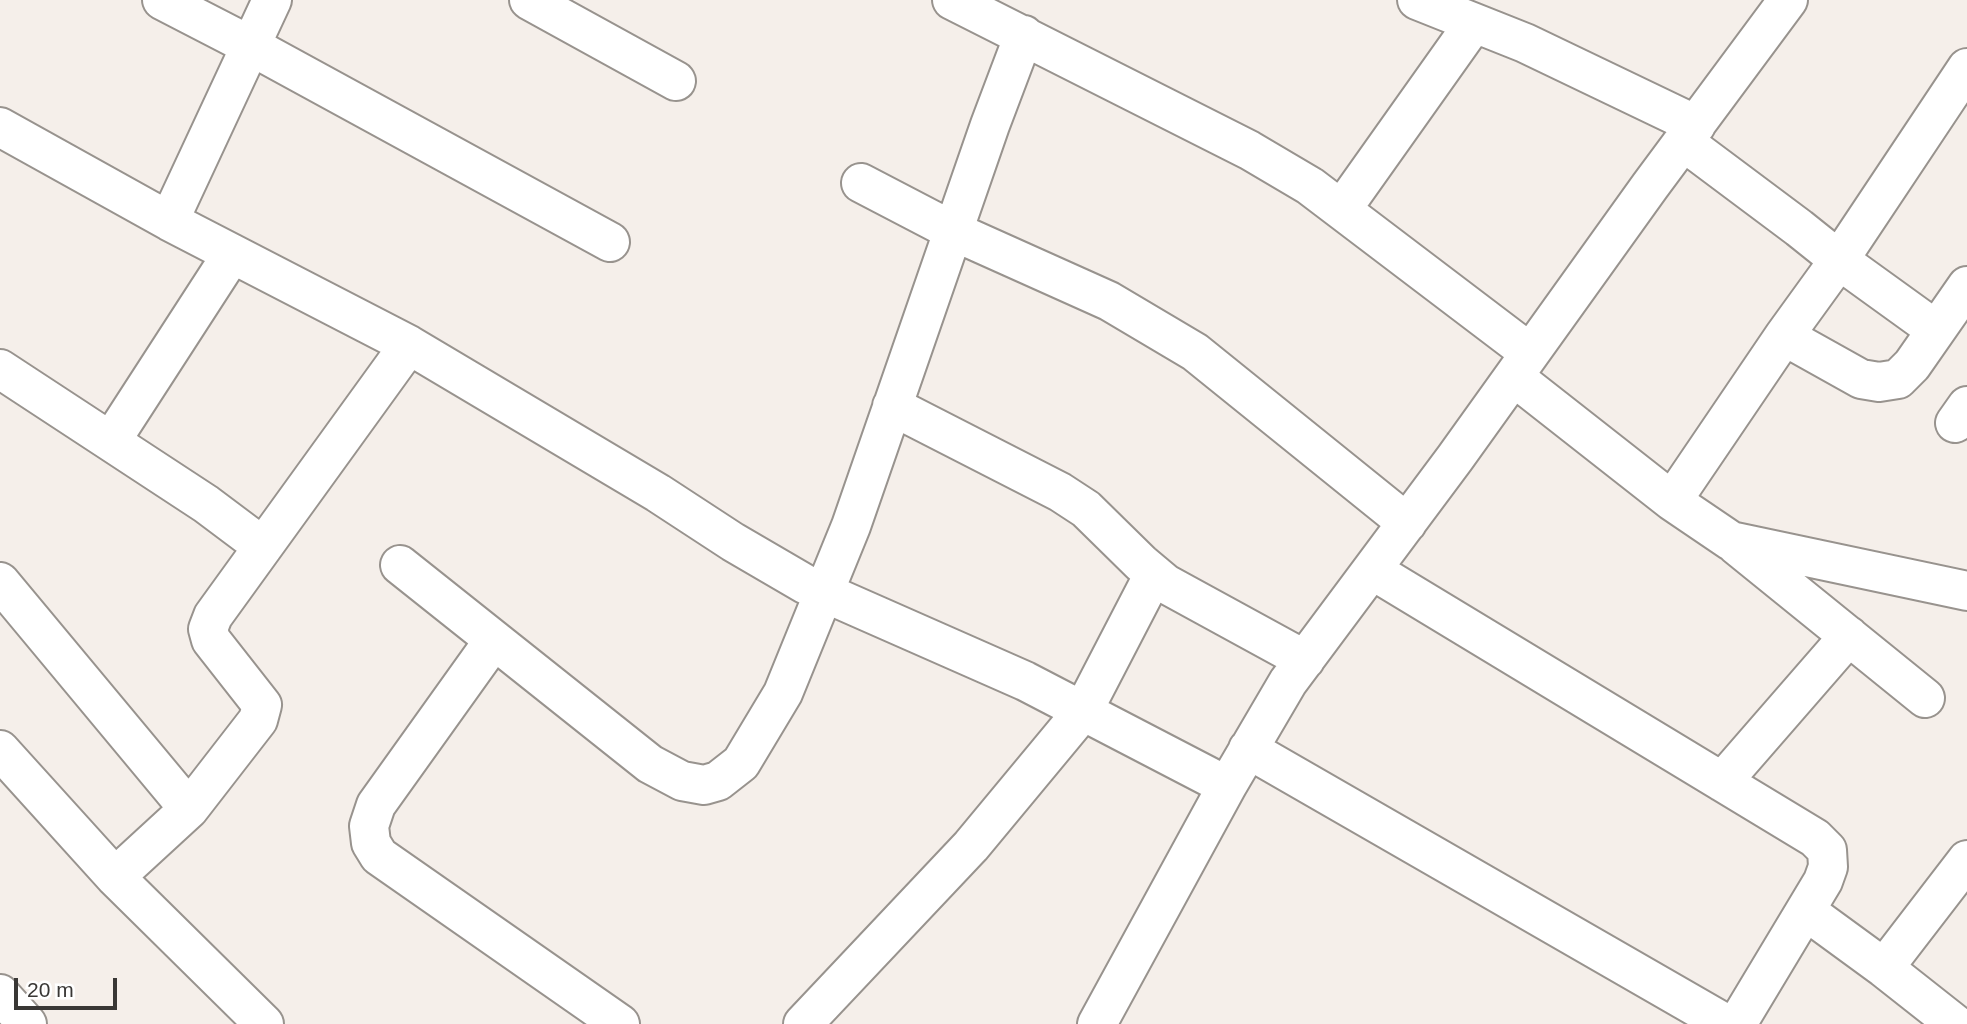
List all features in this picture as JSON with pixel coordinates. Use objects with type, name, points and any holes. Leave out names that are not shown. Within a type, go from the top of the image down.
[{"type":"street","points":[[162,0],[610,242]]},
{"type":"street","points":[[169,221],[272,0]]},
{"type":"street","points":[[529,0],[676,81]]},
{"type":"street","points":[[953,0],[1250,150],[1310,186],[1342,209],[1522,365],[1672,501],[1731,541],[1925,698]]},
{"type":"street","points":[[1418,0],[1525,43],[1690,134],[1839,260],[1949,327]]},
{"type":"street","points":[[1097,1024],[1227,786],[1288,682],[1788,0]]},
{"type":"street","points":[[1342,209],[1474,23]]},
{"type":"street","points":[[400,565],[650,764],[682,781],[704,785],[718,781],[741,763],[783,693],[851,526],[990,125],[1024,35]]},
{"type":"street","points":[[1672,501],[1839,260],[1967,68]]},
{"type":"street","points":[[0,127],[169,221],[408,345],[658,493],[733,542],[824,592],[1025,681],[1227,786]]},
{"type":"street","points":[[861,183],[953,231],[1108,301],[1195,352],[1407,523]]},
{"type":"street","points":[[111,441],[232,254]]},
{"type":"street","points":[[1784,336],[1861,379],[1880,382],[1898,379],[1949,327],[1967,286]]},
{"type":"street","points":[[115,877],[189,808],[258,720],[262,705],[211,640],[208,629],[213,616],[408,345]]},
{"type":"street","points":[[0,369],[206,504],[262,546]]},
{"type":"street","points":[[892,406],[1069,498],[1086,509],[1166,584],[1305,660]]},
{"type":"street","points":[[1731,541],[1967,590]]},
{"type":"street","points":[[1372,570],[1815,838],[1827,850],[1828,867],[1823,881],[1737,1024]]},
{"type":"street","points":[[803,1024],[971,846],[1083,711],[1154,573]]},
{"type":"street","points":[[0,582],[189,808]]},
{"type":"street","points":[[1722,782],[1849,636]]},
{"type":"street","points":[[494,640],[376,805],[369,826],[371,843],[379,856],[620,1024]]},
{"type":"street","points":[[1248,749],[1726,1024]]},
{"type":"street","points":[[0,750],[115,877],[264,1024]]},
{"type":"street","points":[[1884,968],[1967,860]]},
{"type":"street","points":[[1806,911],[1955,1024]]},
{"type":"street","points":[[0,994],[27,1024]]}]
